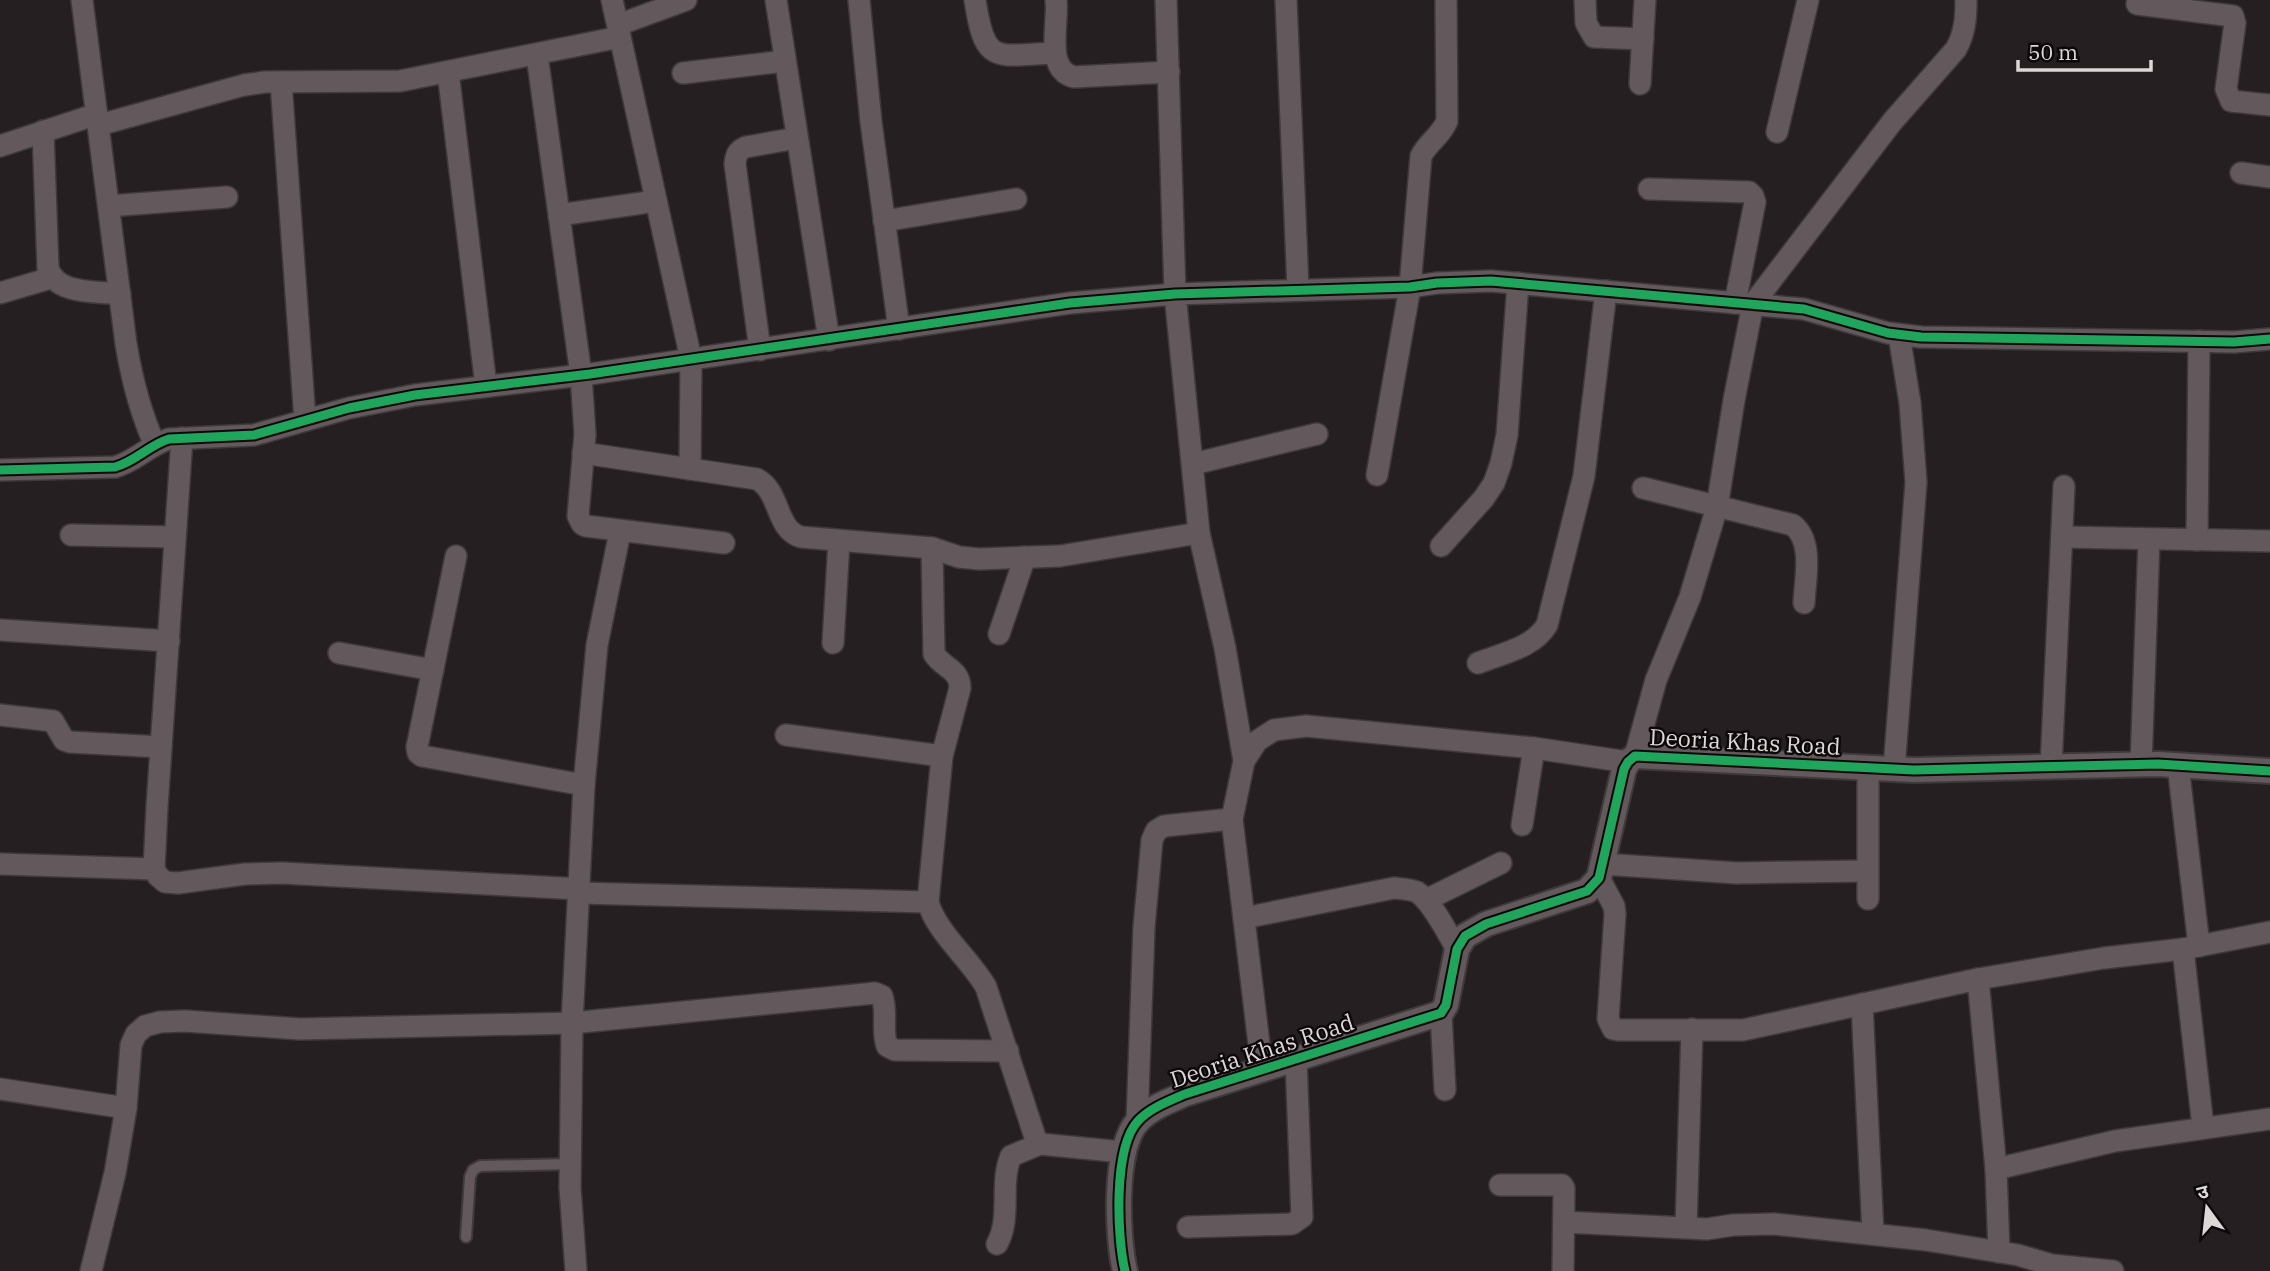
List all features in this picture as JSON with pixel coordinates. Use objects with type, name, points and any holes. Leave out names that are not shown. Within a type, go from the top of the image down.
[{"type":"street","points":[[82,0],[126,344],[135,394],[155,445]]},
{"type":"street","points":[[612,0],[691,359],[690,469]]},
{"type":"street","points":[[0,146],[43,131],[244,85],[400,81],[537,55],[619,31],[686,0]]},
{"type":"street","points":[[776,0],[829,340]]},
{"type":"street","points":[[859,0],[871,122],[899,329]]},
{"type":"street","points":[[975,0],[979,28],[985,43],[992,51],[1003,55],[1055,52]]},
{"type":"street","points":[[1056,0],[1055,52],[1058,66],[1064,75],[1074,77],[1169,72]]},
{"type":"street","points":[[1166,0],[1175,293],[1199,533],[1225,648],[1244,761],[1232,819],[1262,1069]]},
{"type":"street","points":[[1286,0],[1298,289]]},
{"type":"street","points":[[1377,475],[1410,287],[1421,156],[1427,144],[1443,131],[1447,121],[1446,0]]},
{"type":"street","points":[[1586,0],[1586,23],[1594,37],[1643,39]]},
{"type":"street","points":[[1640,84],[1645,0]]},
{"type":"street","points":[[1777,132],[1808,0]]},
{"type":"street","points":[[1744,304],[1892,122],[1956,49],[1962,39],[1966,0]]},
{"type":"street","points":[[2137,4],[2233,16],[2235,23],[2227,96],[2231,101],[2270,105]]},
{"type":"street","points":[[537,55],[582,375],[585,434],[578,516],[586,526],[724,543]]},
{"type":"street","points":[[683,73],[785,61]]},
{"type":"street","points":[[448,72],[486,386]]},
{"type":"street","points":[[281,82],[305,420]]},
{"type":"street","points":[[43,131],[48,268],[51,278],[57,284],[71,289],[120,294]]},
{"type":"street","points":[[760,350],[736,156],[739,150],[746,147],[797,138]]},
{"type":"street","points":[[2241,173],[2270,177]]},
{"type":"street","points":[[1244,761],[1257,741],[1274,730],[1306,726],[1632,759],[1657,680],[1690,597],[1717,507],[1734,400],[1755,202],[1754,195],[1749,192],[1649,189]]},
{"type":"street","points":[[109,206],[227,197]]},
{"type":"street","points":[[884,221],[1016,199]]},
{"type":"street","points":[[559,215],[656,201]]},
{"type":"street","points":[[0,293],[51,278]]},
{"type":"street","points":[[0,470],[115,467],[129,463],[169,439],[254,435],[305,420],[415,395],[760,350],[1070,303],[1175,293],[1410,287],[1475,281],[1804,309],[1888,333],[1921,337],[2234,342],[2270,339]]},
{"type":"street","points":[[1441,545],[1484,498],[1494,483],[1501,463],[1507,435],[1518,283]]},
{"type":"street","points":[[1478,663],[1531,643],[1541,636],[1550,615],[1584,476],[1606,291]]},
{"type":"street","points":[[1894,769],[1916,482],[1913,428],[1899,335]]},
{"type":"street","points":[[2197,540],[2199,341]]},
{"type":"street","points":[[1193,464],[1317,434]]},
{"type":"street","points":[[182,438],[154,869],[165,882],[282,873],[580,891],[928,901]]},
{"type":"street","points":[[583,453],[757,479],[771,491],[792,534],[839,541],[932,548],[959,557],[979,559],[1060,556],[1199,533]]},
{"type":"street","points":[[2051,767],[2064,486]]},
{"type":"street","points":[[1643,488],[1793,525],[1801,531],[1805,545],[1804,603]]},
{"type":"street","points":[[576,1271],[571,1222],[572,1023],[584,785],[597,645],[620,532]]},
{"type":"street","points":[[71,535],[175,537]]},
{"type":"street","points":[[2062,537],[2270,541]]},
{"type":"street","points":[[2141,765],[2149,540]]},
{"type":"street","points":[[833,643],[839,541]]},
{"type":"street","points":[[932,548],[933,654],[939,662],[956,672],[960,679],[960,688],[942,756],[928,901],[935,920],[976,968],[986,987],[1035,1137],[1040,1144]]},
{"type":"street","points":[[456,556],[417,747],[418,753],[422,756],[584,785]]},
{"type":"street","points":[[999,634],[1025,557]]},
{"type":"street","points":[[0,630],[169,641]]},
{"type":"street","points":[[338,653],[433,670]]},
{"type":"street","points":[[0,715],[53,721],[59,734],[70,742],[161,747]]},
{"type":"street","points":[[786,735],[942,756]]},
{"type":"street","points":[[1522,825],[1534,748]]},
{"type":"street","name":"Deoria Khas Road","points":[[1601,871],[1624,769],[1632,759],[1894,769],[2178,765],[2270,771]]},
{"type":"street","points":[[2178,765],[2203,1127]]},
{"type":"street","points":[[1868,767],[1868,899]]},
{"type":"street","points":[[1137,1122],[1144,927],[1152,840],[1156,831],[1164,826],[1232,819]]},
{"type":"street","points":[[1426,900],[1501,863]]},
{"type":"street","points":[[0,864],[154,869]]},
{"type":"street","points":[[1601,871],[1867,872]]},
{"type":"street","points":[[1445,1090],[1441,1013],[1446,1004],[1457,949],[1465,936],[1475,929],[1587,891],[1601,871]]},
{"type":"street","points":[[1601,871],[1615,914],[1609,1025],[1618,1030],[1744,1030],[1978,979],[2191,947],[2270,932]]},
{"type":"street","points":[[1244,918],[1394,888],[1416,892],[1426,900],[1457,949]]},
{"type":"street","points":[[1978,979],[1996,1169],[1999,1252]]},
{"type":"street","points":[[91,1271],[115,1172],[126,1108],[131,1045],[136,1034],[145,1026],[160,1022],[185,1021],[300,1029],[572,1023],[875,993],[882,996],[885,1005],[884,1037],[887,1046],[895,1050],[1008,1051]]},
{"type":"street","points":[[1862,1004],[1873,1234]]},
{"type":"street","name":"Deoria Khas Road","points":[[1125,1271],[1119,1247],[1123,1152],[1137,1122],[1160,1104],[1185,1094],[1441,1013]]},
{"type":"street","points":[[1686,1227],[1692,1028]]},
{"type":"street","points":[[1188,1227],[1292,1224],[1303,1217],[1296,1059]]},
{"type":"street","points":[[0,1089],[126,1108]]},
{"type":"street","points":[[1996,1169],[2115,1141],[2270,1118]]},
{"type":"street","points":[[998,1244],[1004,1227],[1006,1167],[1011,1156],[1040,1144],[1123,1152]]},
{"type":"street","points":[[1500,1185],[1562,1185],[1563,1271]]},
{"type":"street","points":[[1564,1222],[1707,1229],[1774,1224],[1873,1234],[1999,1252],[2035,1266],[2113,1271]]},
{"type":"lane","points":[[467,1237],[470,1177],[473,1170],[481,1166],[571,1164]]},
{"type":"cycle path","points":[[0,470],[115,467],[169,439],[254,435],[349,408],[415,395],[590,374],[1070,303],[1175,294],[1410,287],[1491,281],[1804,309],[1888,333],[1921,337],[2234,342],[2270,339]]},
{"type":"cycle path","points":[[1125,1271],[1120,1237],[1119,1193],[1124,1151],[1138,1121],[1166,1102],[1185,1094],[1441,1013],[1446,1005],[1457,949],[1465,936],[1486,924],[1587,891],[1599,878],[1624,769],[1635,756],[1914,770],[2158,764],[2270,771]]}]
